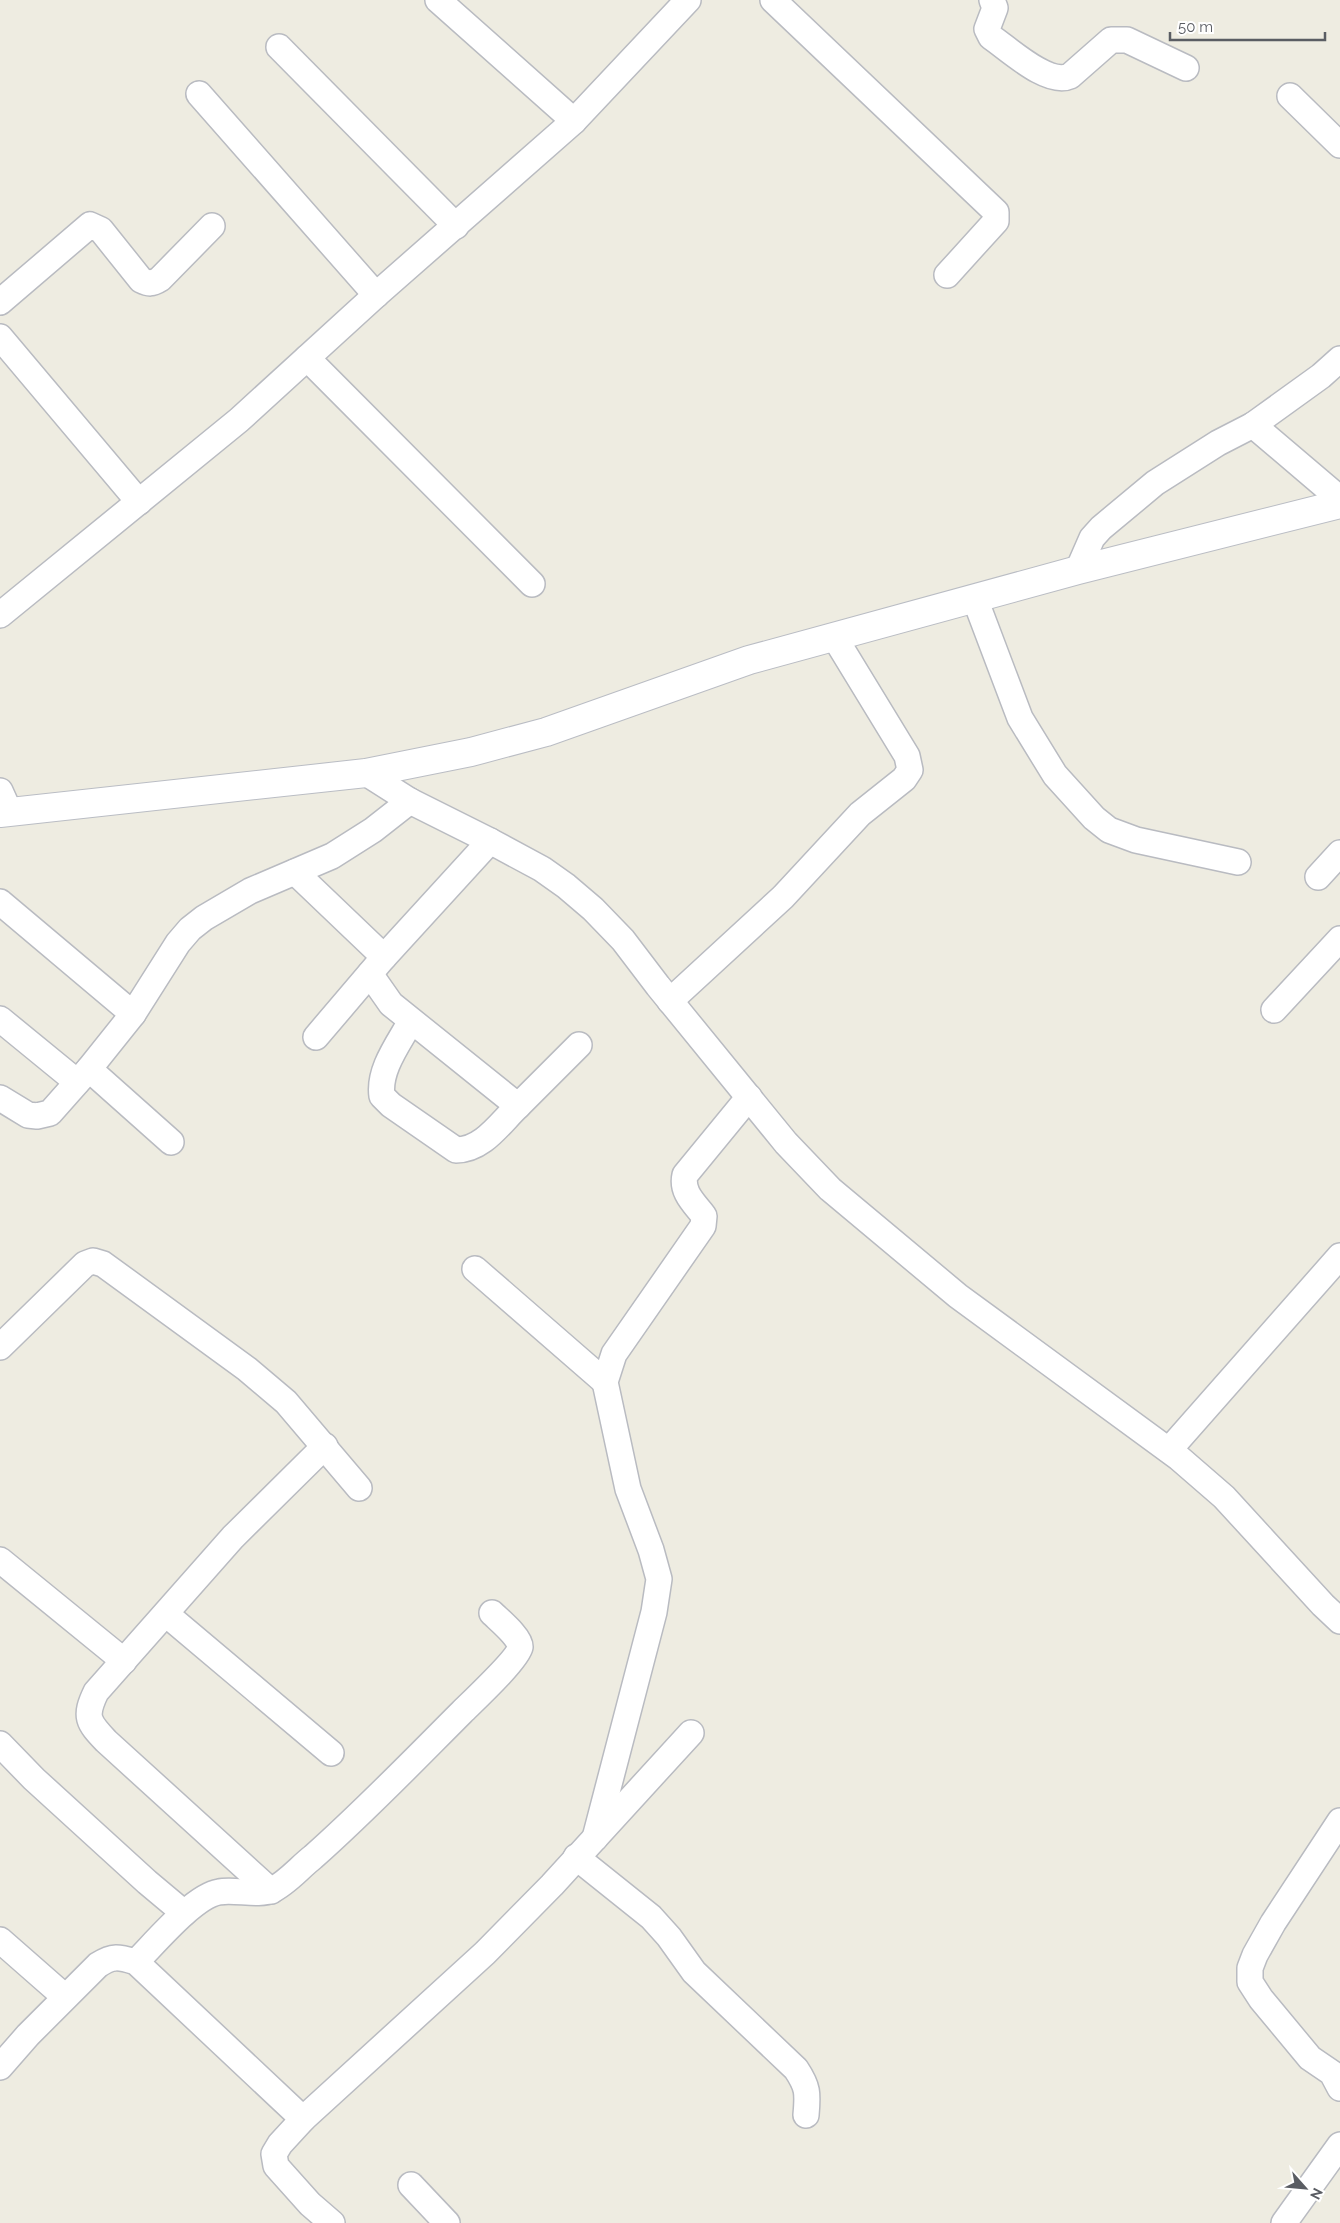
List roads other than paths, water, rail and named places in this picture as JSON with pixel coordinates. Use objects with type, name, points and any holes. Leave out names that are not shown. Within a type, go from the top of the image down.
[{"type":"street","points":[[438,0],[574,121]]},
{"type":"street","points":[[0,615],[239,420],[376,295],[574,121],[688,0]]},
{"type":"street","points":[[773,0],[996,212],[996,221],[947,275]]},
{"type":"street","points":[[997,3],[988,29],[992,37],[1040,71],[1056,78],[1063,79],[1070,76],[1111,40],[1119,39],[1127,40],[1186,68]]},
{"type":"street","points":[[279,47],[456,226]]},
{"type":"street","points":[[198,94],[376,295]]},
{"type":"street","points":[[1290,96],[1340,145]]},
{"type":"street","points":[[0,302],[90,225],[101,230],[141,280],[149,284],[154,284],[160,279],[212,226]]},
{"type":"street","points":[[0,337],[139,502]]},
{"type":"street","points":[[307,358],[532,584]]},
{"type":"street","points":[[1078,570],[1092,538],[1108,522],[1156,483],[1218,443],[1253,425],[1321,376],[1340,358]]},
{"type":"street","points":[[1253,425],[1340,499]]},
{"type":"street","points":[[3,805],[366,773],[471,752],[546,732],[749,660],[1078,570],[1340,504]]},
{"type":"street","points":[[974,600],[1020,718],[1055,774],[1094,818],[1109,830],[1136,840],[1238,862]]},
{"type":"street","points":[[670,1000],[783,897],[860,814],[904,779],[910,770],[907,756],[835,638]]},
{"type":"street","points":[[366,773],[410,801],[542,869],[566,886],[623,940],[786,1143],[830,1189],[958,1296],[1169,1450],[1224,1497],[1340,1621]]},
{"type":"street","points":[[0,1098],[28,1115],[37,1116],[50,1113],[83,1076],[133,1014],[178,943],[190,930],[204,918],[250,891],[332,856],[374,830],[410,801]]},
{"type":"street","points":[[316,1037],[377,966],[490,841]]},
{"type":"street","points":[[1318,877],[1340,853]]},
{"type":"street","points":[[295,872],[377,966],[391,1004],[518,1106]]},
{"type":"street","points":[[0,902],[133,1014]]},
{"type":"street","points":[[1274,1010],[1340,939]]},
{"type":"street","points":[[0,1019],[83,1076],[172,1142]]},
{"type":"street","points":[[411,1021],[386,1067],[382,1078],[382,1096],[391,1105],[456,1150],[464,1150],[478,1145],[579,1045]]},
{"type":"street","points":[[596,1838],[654,1612],[659,1579],[651,1550],[628,1489],[606,1382],[614,1354],[703,1226],[704,1216],[686,1192],[683,1183],[685,1175],[749,1097]]},
{"type":"street","points":[[1169,1450],[1340,1256]]},
{"type":"street","points":[[0,1347],[85,1264],[93,1261],[110,1269],[247,1369],[286,1402],[359,1488]]},
{"type":"street","points":[[475,1269],[606,1382]]},
{"type":"street","points":[[271,1891],[93,1728],[88,1718],[89,1706],[96,1692],[233,1537],[324,1446]]},
{"type":"street","points":[[0,1560],[124,1661]]},
{"type":"street","points":[[136,1962],[184,1913],[214,1893],[271,1891],[329,1842],[493,1681],[518,1652],[520,1645],[518,1639],[492,1613]]},
{"type":"street","points":[[166,1614],[331,1753]]},
{"type":"street","points":[[332,2223],[310,2204],[276,2166],[274,2154],[280,2144],[303,2119],[485,1952],[552,1885],[691,1732]]},
{"type":"street","points":[[5,1758],[34,1779],[184,1913]]},
{"type":"street","points":[[1340,1821],[1273,1923],[1255,1955],[1250,1968],[1250,1982],[1261,1999],[1310,2058],[1332,2073],[1340,2088]]},
{"type":"street","points":[[576,1857],[651,1917],[669,1937],[694,1972],[796,2069],[804,2081],[808,2094],[806,2115]]},
{"type":"street","points":[[0,1940],[65,1998]]},
{"type":"street","points":[[1,2064],[98,1965],[108,1958],[121,1957],[136,1962],[303,2119]]},
{"type":"street","points":[[1284,2223],[1340,2145]]},
{"type":"street","points":[[411,2185],[447,2223]]}]
